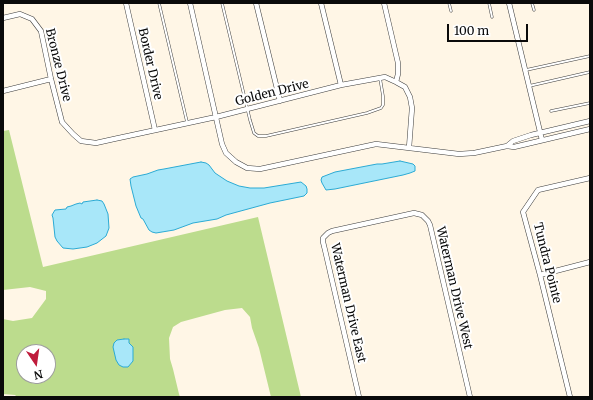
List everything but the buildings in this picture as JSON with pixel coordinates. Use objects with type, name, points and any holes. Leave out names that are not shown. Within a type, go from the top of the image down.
[{"type":"street","name":"Border Drive","points":[[126,3],[155,130]]},
{"type":"street","points":[[190,3],[222,144],[226,153],[236,162],[247,168],[260,169],[376,144],[474,154],[507,146],[514,147],[590,129]]},
{"type":"street","points":[[256,3],[280,101]]},
{"type":"street","points":[[321,3],[341,85]]},
{"type":"street","points":[[384,3],[398,63],[396,82],[405,87],[410,98],[412,108],[410,148]]},
{"type":"street","points":[[509,3],[542,140]]},
{"type":"street","name":"Bronze Drive","points":[[3,18],[20,14],[32,19],[41,31],[62,122],[81,141]]},
{"type":"street","name":"Golden Drive","points":[[81,141],[96,143],[216,117],[341,85],[380,78],[385,78],[396,82]]},
{"type":"street","points":[[3,91],[51,79]]},
{"type":"street","points":[[507,146],[513,141],[590,121]]},
{"type":"street","name":"Tundra Pointe","points":[[570,397],[523,212],[538,190],[590,178]]},
{"type":"street","name":"Waterman Drive West","points":[[369,223],[414,213],[422,215],[428,220],[470,397]]},
{"type":"street","name":"Waterman Drive East","points":[[359,397],[323,238],[325,235],[332,232],[369,223]]},
{"type":"street","points":[[540,275],[590,262]]},
{"type":"lane","points":[[160,3],[188,123]]},
{"type":"lane","points":[[222,3],[247,109],[254,133],[258,136],[266,136],[367,113],[381,108],[383,105],[384,96],[380,78]]},
{"type":"lane","points":[[450,3],[451,11]]},
{"type":"lane","points":[[489,3],[492,17]]},
{"type":"lane","points":[[532,3],[534,10]]},
{"type":"lane","points":[[525,70],[590,56]]},
{"type":"lane","points":[[529,86],[590,72]]},
{"type":"lane","points":[[551,111],[590,103]]},
{"type":"green space","points":[[9,130],[43,267],[258,217],[301,397],[271,397],[250,317],[242,308],[225,310],[181,322],[173,327],[169,338],[170,359],[180,397],[17,397],[15,395],[3,394],[3,319],[13,321],[32,318],[46,299],[46,291],[30,287],[3,290],[3,131]]},
{"type":"water","points":[[400,161],[413,164],[415,166],[415,171],[403,175],[326,190],[321,180],[322,177],[335,172]]},
{"type":"water","points":[[201,162],[209,165],[215,173],[227,181],[239,186],[264,188],[301,182],[306,186],[307,193],[304,196],[270,203],[226,215],[217,219],[193,223],[174,230],[156,233],[149,230],[141,218],[136,206],[130,179],[158,170]]},
{"type":"water","points":[[97,200],[102,201],[108,214],[109,228],[106,236],[97,243],[87,247],[73,249],[63,248],[55,237],[52,215],[55,210],[66,209],[67,207],[76,204]]},
{"type":"water","points":[[129,339],[129,343],[133,347],[133,361],[128,367],[119,365],[116,360],[113,347],[117,340]]}]
